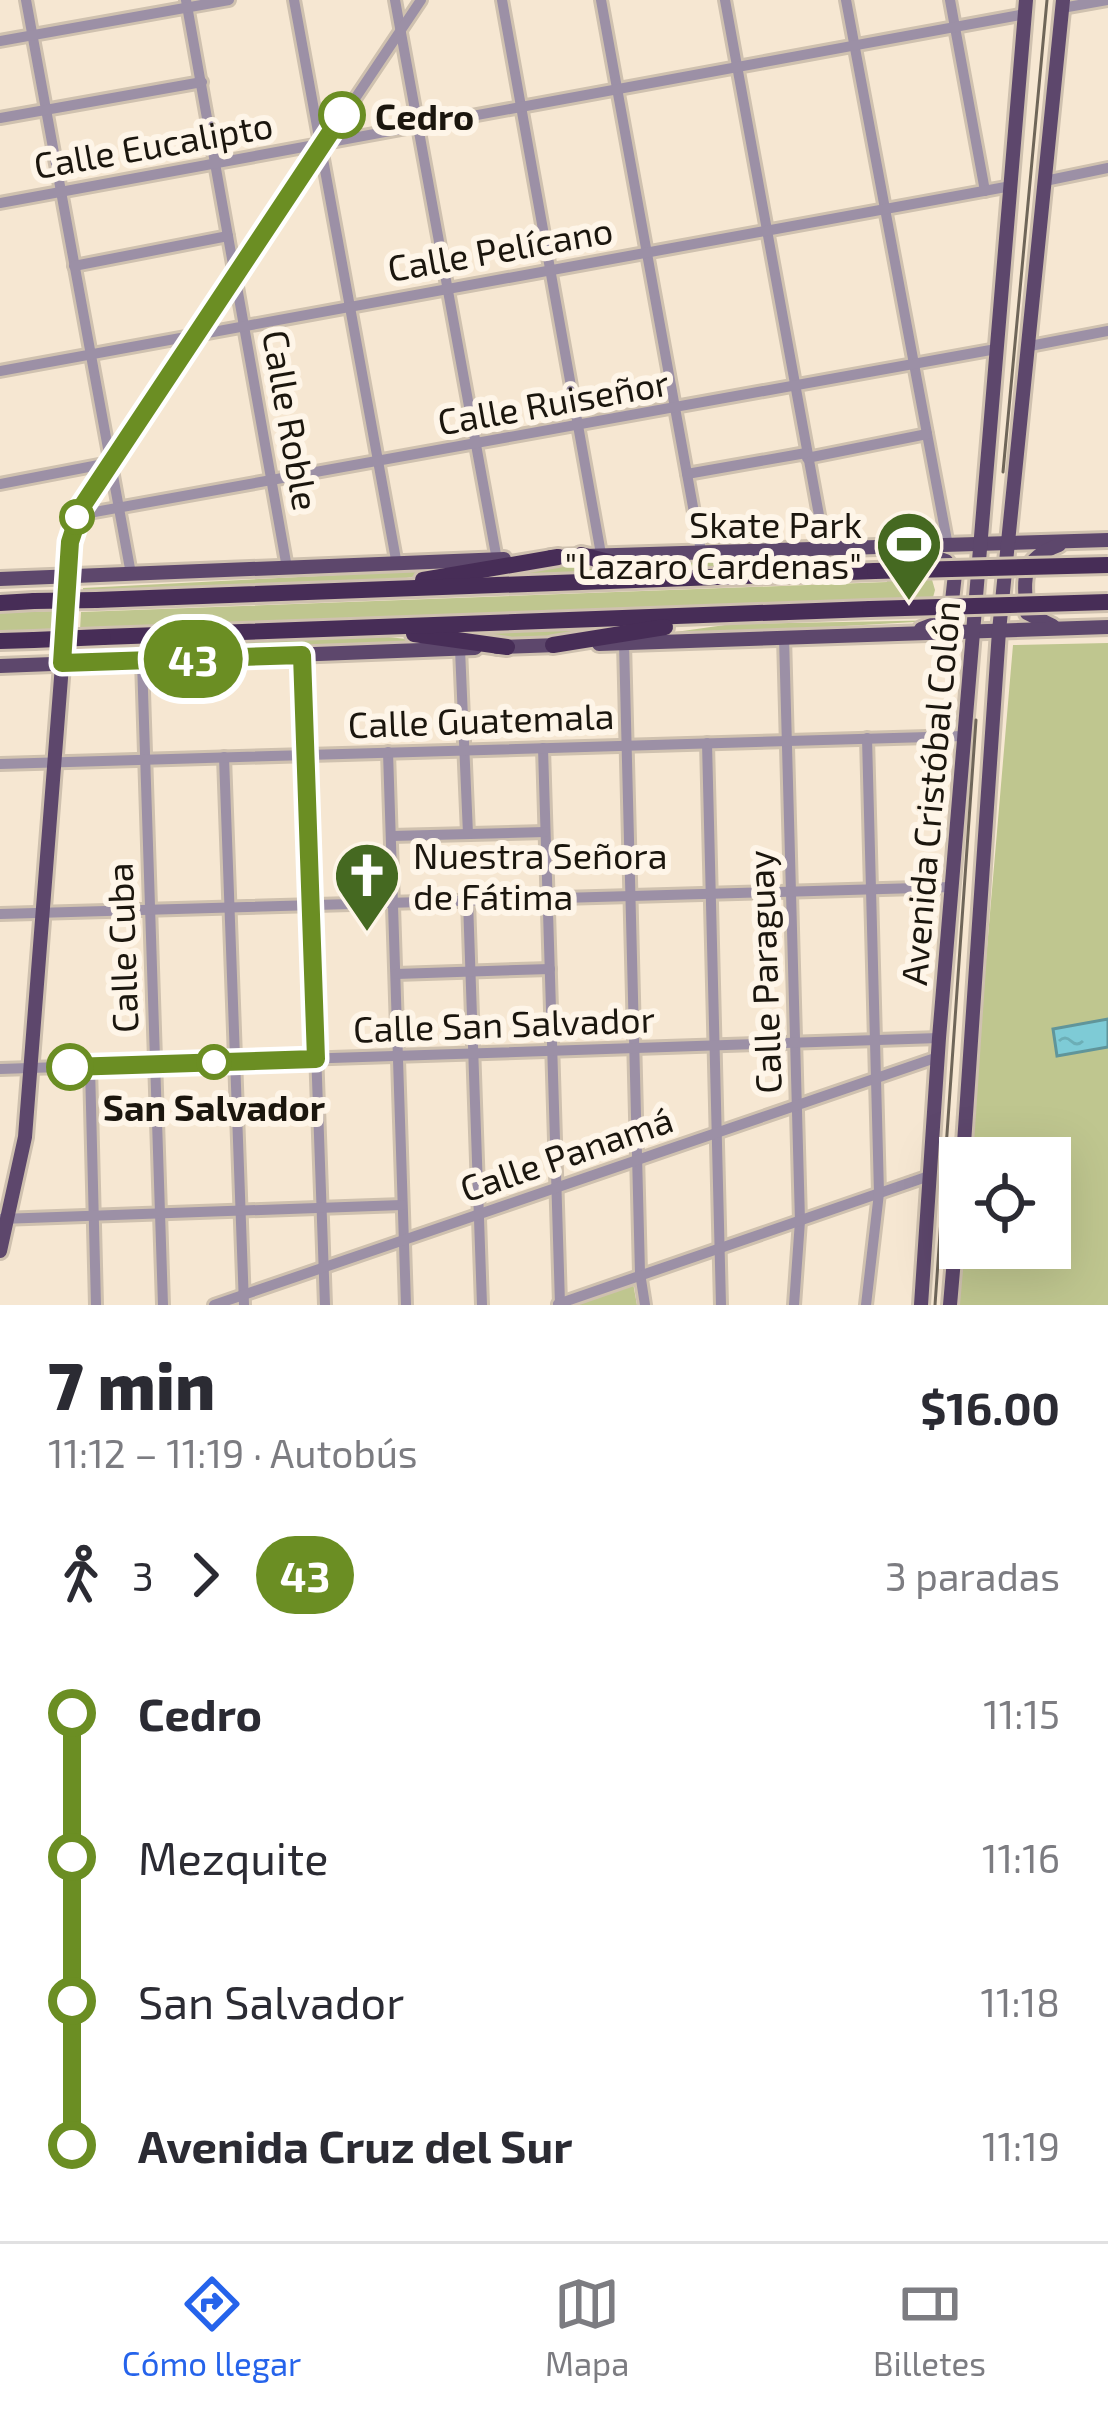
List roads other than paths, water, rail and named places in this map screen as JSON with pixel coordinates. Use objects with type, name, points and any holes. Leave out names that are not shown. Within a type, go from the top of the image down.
[{"type":"highway","points":[[581,555],[676,579]]},
{"type":"highway","points":[[354,591],[558,556]]},
{"type":"highway","points":[[0,603],[1108,565]]},
{"type":"highway","points":[[0,641],[1108,602]]},
{"type":"highway","points":[[554,645],[735,615]]},
{"type":"highway","points":[[366,628],[507,647]]},
{"type":"main road","name":"Avenida Cristóbal Colón","points":[[964,1137],[994,687],[1062,4]]},
{"type":"main road","name":"Avenida Cristóbal Colón","points":[[921,1305],[1025,7]]},
{"type":"main road","points":[[983,514],[999,524],[1011,518]]},
{"type":"main road","points":[[0,579],[601,554],[1108,540]]},
{"type":"main road","points":[[1059,629],[1028,613],[1028,564],[1034,556],[1070,542]]},
{"type":"main road","points":[[905,546],[946,561],[955,574],[951,610],[939,622],[911,633]]},
{"type":"main road","points":[[0,1251],[22,1163],[32,1068],[69,576]]},
{"type":"main road","points":[[0,666],[1108,627]]},
{"type":"main road","points":[[970,663],[994,687]]},
{"type":"main road","points":[[950,1305],[953,1269]]},
{"type":"street","points":[[26,0],[131,574]]},
{"type":"street","points":[[0,41],[229,0]]},
{"type":"street","points":[[294,0],[397,565]]},
{"type":"street","points":[[395,0],[497,560]]},
{"type":"street","points":[[69,576],[70,542],[78,515],[109,463],[421,0]]},
{"type":"street","points":[[502,0],[601,554]]},
{"type":"street","points":[[601,0],[701,551]]},
{"type":"street","points":[[724,0],[825,548]]},
{"type":"street","points":[[846,0],[948,546]]},
{"type":"street","points":[[950,0],[985,190]]},
{"type":"street","points":[[1062,4],[1107,0]]},
{"type":"street","name":"Calle Roble","points":[[187,4],[287,568]]},
{"type":"street","name":"Calle Eucalipto","points":[[0,203],[853,46],[1025,7]]},
{"type":"street","points":[[0,118],[202,82]]},
{"type":"street","points":[[1045,182],[1108,168]]},
{"type":"street","name":"Calle Pelícano","points":[[0,371],[1011,186]]},
{"type":"street","points":[[74,266],[228,236]]},
{"type":"street","points":[[1030,346],[1108,331]]},
{"type":"street","name":"Calle Ruiseñor","points":[[78,515],[996,349]]},
{"type":"street","points":[[687,474],[927,434]]},
{"type":"street","points":[[0,484],[109,463]]},
{"type":"street","name":"Calle Paraguay","points":[[784,637],[800,1221],[794,1305]]},
{"type":"street","points":[[624,643],[640,1274],[645,1305]]},
{"type":"street","points":[[460,649],[468,835]]},
{"type":"street","points":[[302,655],[325,1305]]},
{"type":"street","name":"Calle Cuba","points":[[142,661],[163,1305]]},
{"type":"street","name":"Calle Guatemala","points":[[0,764],[964,736]]},
{"type":"street","points":[[866,1305],[879,1193],[867,738]]},
{"type":"street","points":[[706,742],[722,1305]]},
{"type":"street","points":[[542,748],[558,1304],[929,1176]]},
{"type":"street","points":[[388,752],[406,1305]]},
{"type":"street","points":[[224,757],[244,1300]]},
{"type":"street","points":[[391,836],[545,832]]},
{"type":"street","points":[[0,914],[952,887]]},
{"type":"street","points":[[468,901],[482,1305]]},
{"type":"street","points":[[396,974],[550,968]]},
{"type":"street","name":"Calle San Salvador","points":[[0,1069],[939,1038]]},
{"type":"street","name":"Calle Panamá","points":[[214,1305],[244,1300],[324,1268],[938,1057]]},
{"type":"street","points":[[90,1067],[96,1305]]},
{"type":"street","points":[[5,1219],[402,1205]]},
{"type":"water","points":[[1108,1019],[1108,1047],[1057,1056],[1053,1029]]},
{"type":"tram line","points":[[1003,472],[1047,0]]},
{"type":"tram line","points":[[935,1305],[976,720]]},
{"type":"place","name":"Cedro","points":[[342,115]]},
{"type":"place","name":"Skate Park \"Lazaro Cardenas\"","points":[[909,603]]},
{"type":"place","name":"Nuestra Señora de Fátima","points":[[367,934]]},
{"type":"place","name":"San Salvador","points":[[214,1062]]}]
